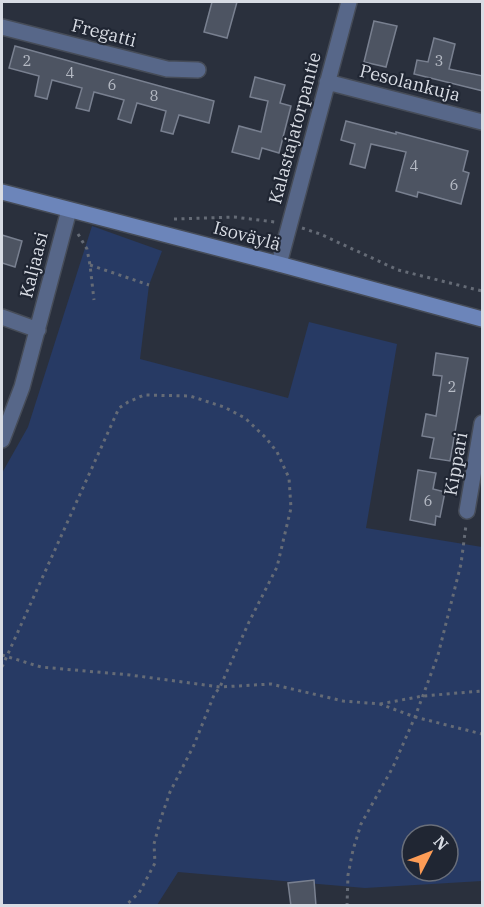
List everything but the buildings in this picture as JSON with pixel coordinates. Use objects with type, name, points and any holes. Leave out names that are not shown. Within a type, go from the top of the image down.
[{"type":"street","name":"Kalastajatorpantie","points":[[279,264],[349,2]]},
{"type":"street","name":"Fregatti","points":[[2,27],[167,69],[198,70]]},
{"type":"street","name":"Pesolankuja","points":[[327,82],[483,122]]},
{"type":"street","name":"Isoväylä","points":[[2,192],[67,217],[279,264],[483,319]]},
{"type":"street","name":"Kaljaasi","points":[[2,440],[22,387],[67,217]]},
{"type":"street","name":"Kaljaasi","points":[[2,317],[38,330]]},
{"type":"street","name":"Kippari","points":[[467,512],[483,423]]},
{"type":"path","points":[[67,217],[87,249],[94,300]]},
{"type":"path","points":[[172,219],[234,217],[264,219],[289,224],[320,234],[398,270],[483,291]]},
{"type":"path","points":[[90,265],[149,285]]},
{"type":"path","points":[[2,667],[3,656],[16,638],[119,408],[144,395],[190,396],[225,407],[245,418],[278,452],[289,478],[291,508],[277,567],[220,687],[214,695],[194,745],[170,792],[154,844],[155,863],[139,892],[125,906]]},
{"type":"path","points":[[347,906],[348,875],[361,824],[393,766],[415,717],[438,655],[461,564],[467,512]]},
{"type":"path","points":[[3,656],[41,667],[130,675],[220,687],[271,684],[343,701],[380,704],[423,696],[483,691]]},
{"type":"path","points":[[380,704],[415,717],[483,734]]},
{"type":"shaded area","points":[[92,226],[162,251],[149,285],[140,359],[288,398],[309,322],[397,344],[366,528],[482,547],[482,881],[460,882],[460,823],[400,823],[400,883],[449,883],[365,888],[178,872],[157,905],[2,906],[2,473],[28,427]]}]
